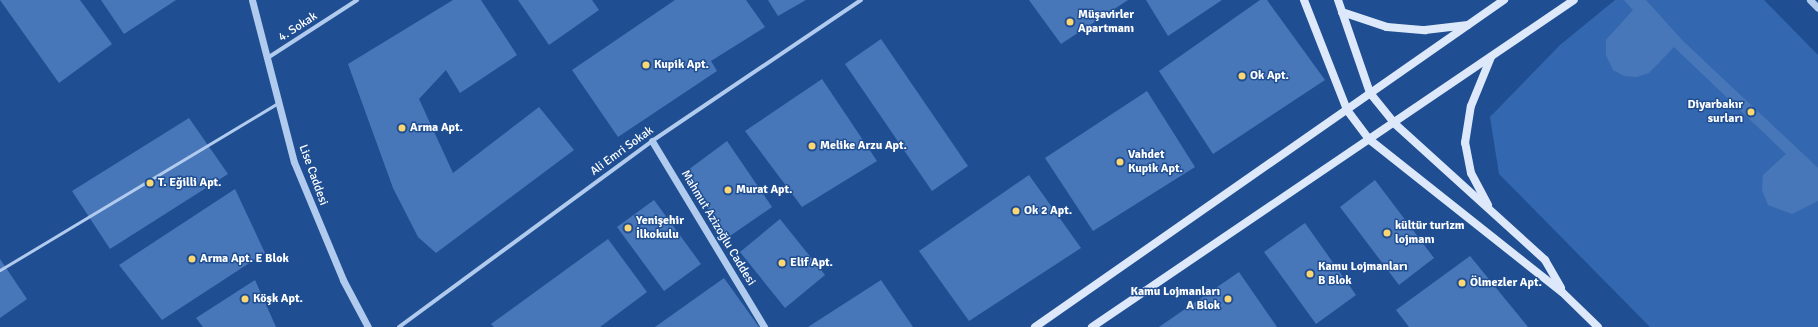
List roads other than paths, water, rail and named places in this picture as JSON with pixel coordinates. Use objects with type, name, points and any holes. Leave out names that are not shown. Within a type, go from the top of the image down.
[{"type":"main road","points":[[1304,0],[1347,110],[1370,140],[1562,292],[1598,327]]},
{"type":"main road","points":[[1338,0],[1370,93],[1394,123],[1545,260],[1562,292]]},
{"type":"main road","points":[[1036,327],[1504,0]]},
{"type":"main road","points":[[1092,327],[1370,140],[1574,0]]},
{"type":"main road","points":[[1342,12],[1387,27],[1425,30],[1471,24]]},
{"type":"main road","points":[[1490,57],[1471,106],[1465,143],[1470,173],[1491,211]]},
{"type":"street","name":"Lise Caddesi","points":[[252,0],[269,57],[294,162],[343,280],[368,327]]},
{"type":"street","name":"4. Sokak","points":[[269,57],[357,0]]},
{"type":"street","name":"Ali Emri Sokak","points":[[399,327],[652,141],[861,0]]},
{"type":"street","points":[[1813,1],[1818,8]]},
{"type":"street","name":"Mahmut Azizoğlu Caddesi","points":[[652,141],[764,327]]},
{"type":"lane","points":[[0,270],[280,102]]},
{"type":"place","name":"Müşavirler Apartmanı","points":[[1070,22]]},
{"type":"place","name":"Kupik Apt.","points":[[646,65]]},
{"type":"place","name":"Ok Apt.","points":[[1242,76]]},
{"type":"place","name":"Diyarbakır surları","points":[[1751,112]]},
{"type":"place","name":"Arma Apt.","points":[[402,128]]},
{"type":"place","name":"Melike Arzu Apt.","points":[[812,146]]},
{"type":"place","name":"Vahdet Kupik Apt.","points":[[1120,162]]},
{"type":"place","name":"T. Eğilli Apt.","points":[[150,183]]},
{"type":"place","name":"Murat Apt.","points":[[728,190]]},
{"type":"place","name":"Ok 2 Apt.","points":[[1016,211]]},
{"type":"place","name":"Yenişehir İlkokulu","points":[[628,228]]},
{"type":"place","name":"kültür turizm lojmanı","points":[[1387,233]]},
{"type":"place","name":"Arma Apt. E Blok","points":[[192,259]]},
{"type":"place","name":"Elif Apt.","points":[[782,263]]},
{"type":"place","name":"Kamu Lojmanları B Blok","points":[[1310,274]]},
{"type":"place","name":"Ölmezler Apt.","points":[[1462,283]]},
{"type":"place","name":"Köşk Apt.","points":[[245,299]]},
{"type":"place","name":"Kamu Lojmanları A Blok","points":[[1228,299]]}]
